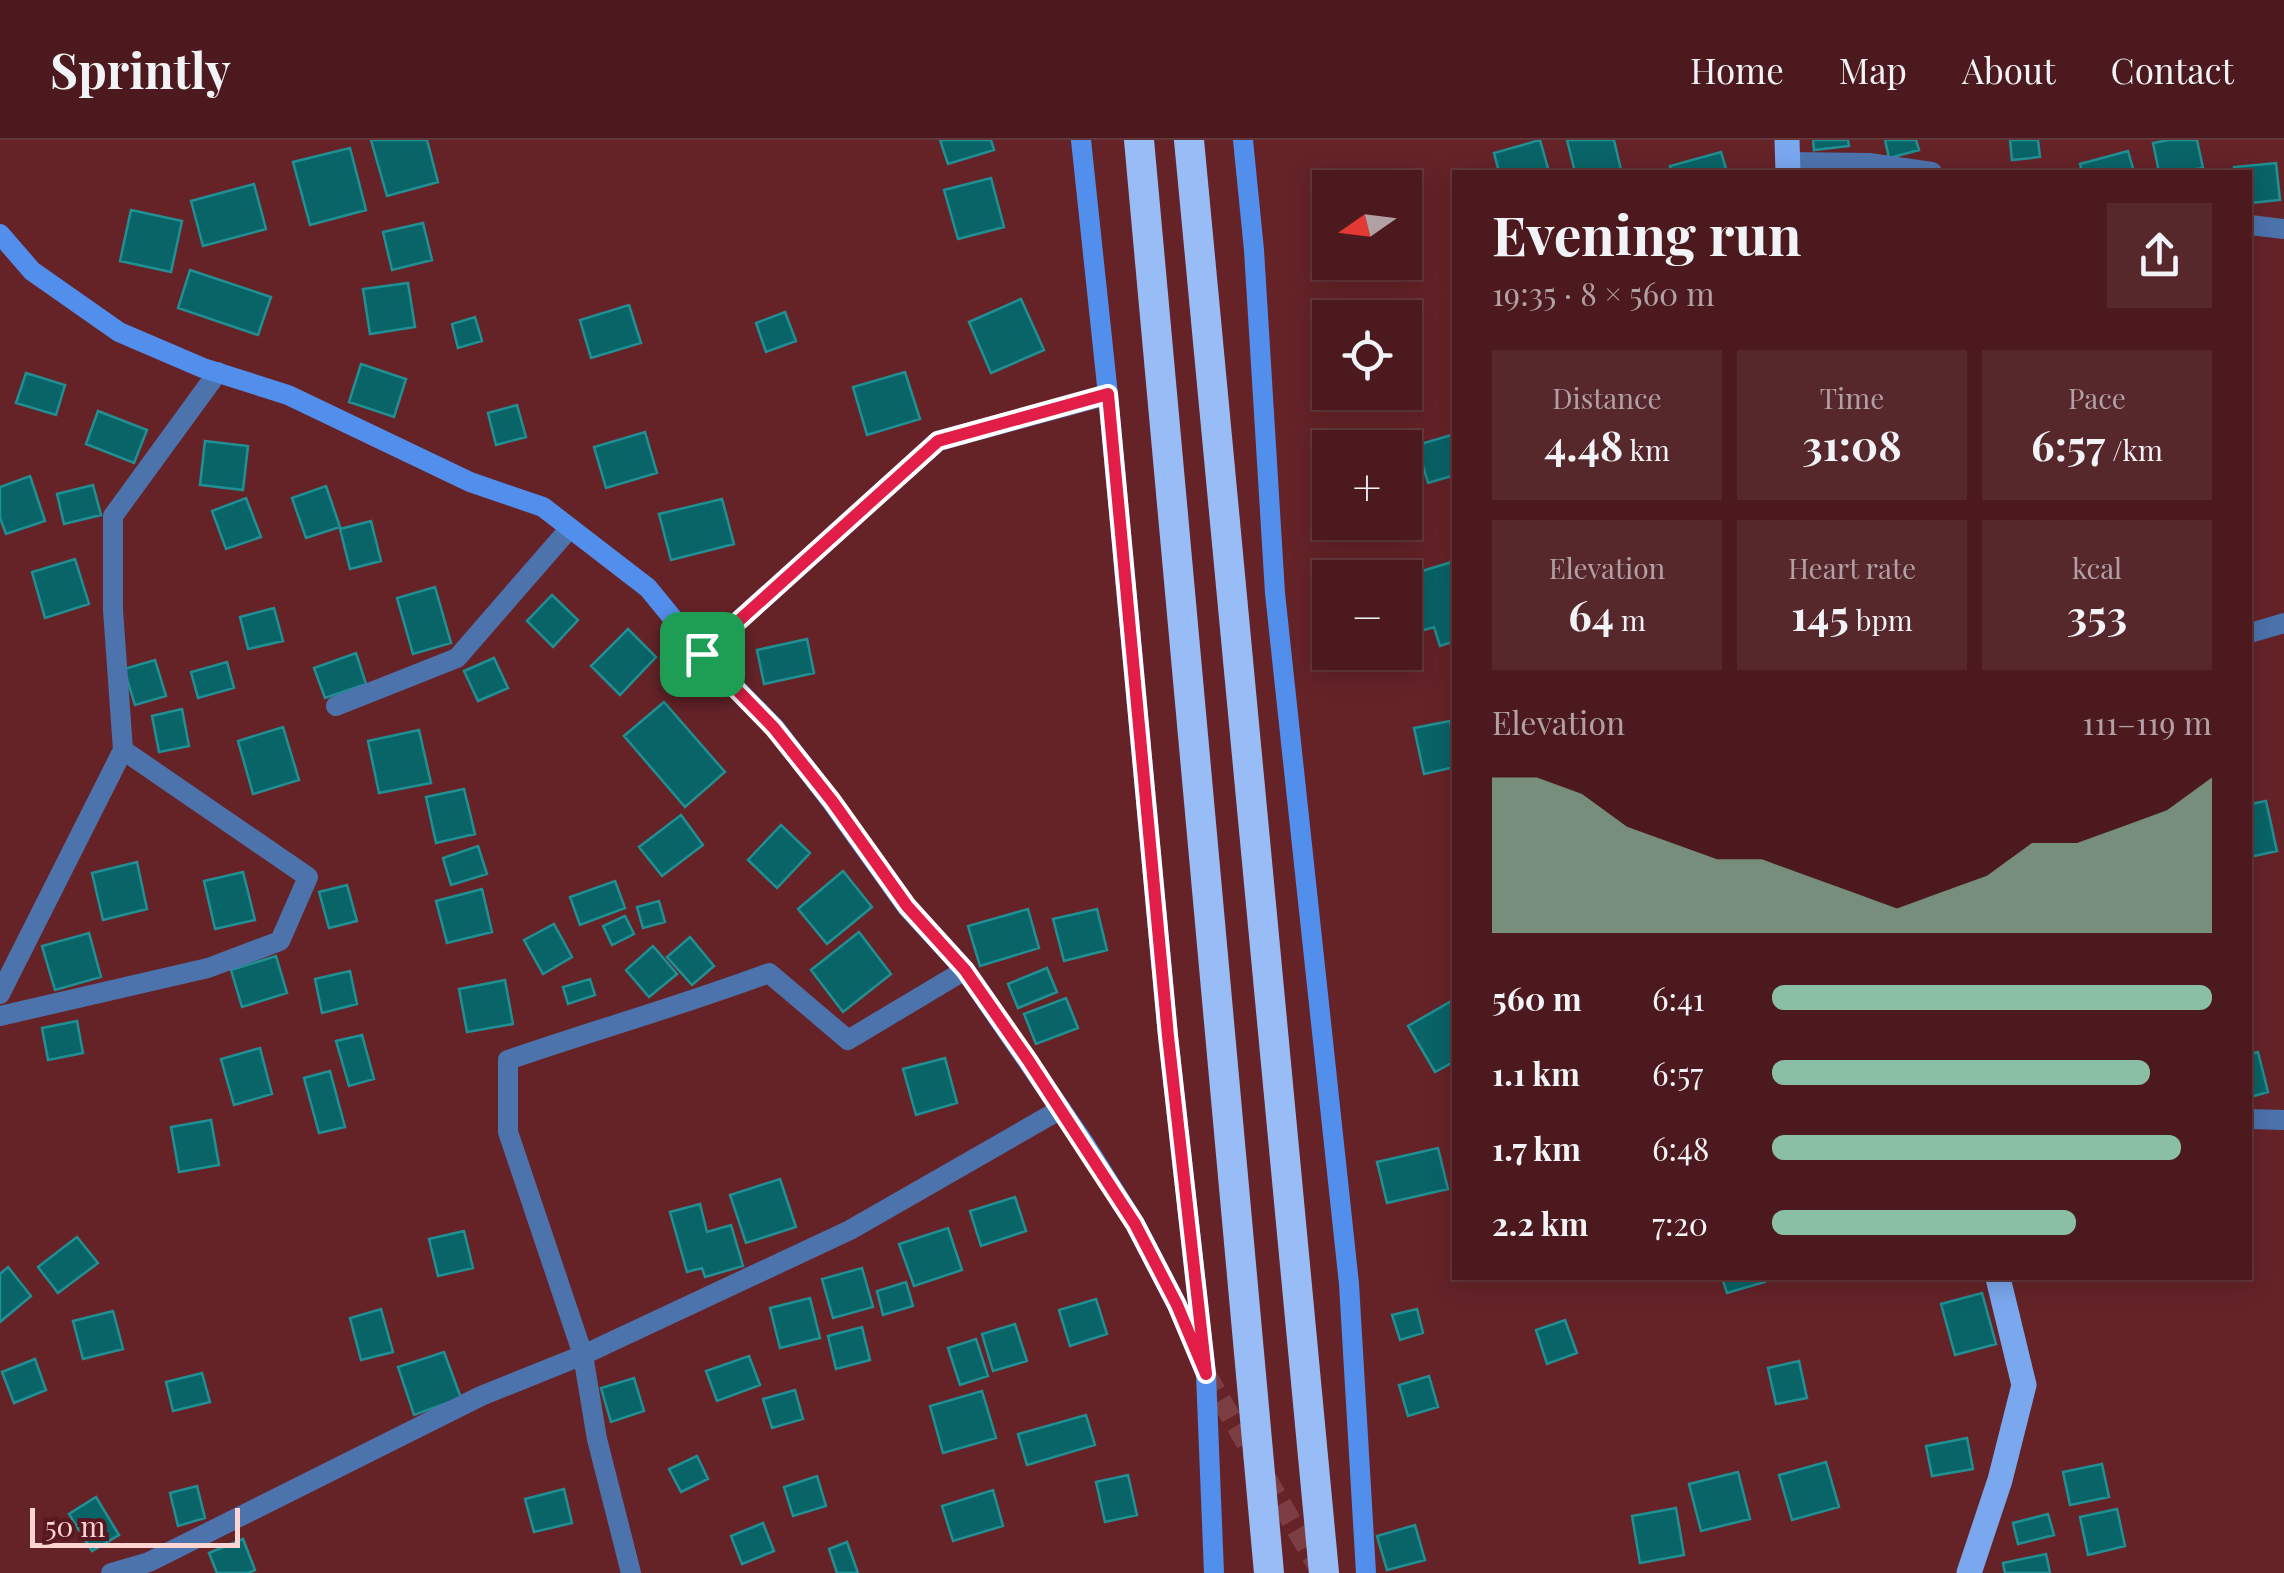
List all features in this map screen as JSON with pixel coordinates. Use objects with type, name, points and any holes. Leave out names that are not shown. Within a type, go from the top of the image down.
[{"type":"highway","points":[[1139,140],[1269,1573]]},
{"type":"highway","points":[[1189,140],[1324,1573]]},
{"type":"main road","points":[[1969,1573],[2000,1480],[2024,1385],[1998,1280]]},
{"type":"street","points":[[1080,140],[1108,394],[1168,1036],[1206,1374],[1214,1573]]},
{"type":"street","points":[[1243,140],[1254,250],[1275,593],[1349,1284],[1366,1573]]},
{"type":"street","points":[[1787,158],[1918,170]]},
{"type":"street","points":[[2252,225],[2284,229]]},
{"type":"street","points":[[0,234],[32,270],[119,332],[288,395],[470,482],[544,507],[648,588],[702,654],[774,728],[907,906],[965,970],[1135,1224],[1177,1305],[1206,1374]]},
{"type":"street","points":[[0,994],[123,750],[113,610],[113,516],[218,372]]},
{"type":"street","points":[[702,654],[938,441],[1108,394]]},
{"type":"street","points":[[336,706],[457,658],[570,528]]},
{"type":"street","points":[[2252,632],[2284,623]]},
{"type":"street","points":[[0,1016],[208,968],[280,941],[308,877],[123,750]]},
{"type":"street","points":[[631,1573],[597,1439],[583,1354],[508,1132],[508,1060],[769,973],[848,1040],[965,970]]},
{"type":"street","points":[[111,1573],[149,1562],[480,1396],[583,1354],[850,1230],[1061,1109]]},
{"type":"street","points":[[2252,1119],[2284,1120]]},
{"type":"building","points":[[371,140],[427,140],[438,182],[387,196]]},
{"type":"building","points":[[940,140],[991,140],[994,150],[948,164]]},
{"type":"building","points":[[1540,140],[1548,170],[1498,170],[1494,153]]},
{"type":"building","points":[[1567,140],[1614,140],[1621,170],[1574,170]]},
{"type":"building","points":[[1813,140],[1848,140],[1849,146],[1814,150]]},
{"type":"building","points":[[1885,140],[1916,140],[1919,150],[1889,158]]},
{"type":"building","points":[[2010,140],[2038,140],[2040,157],[2012,160]]},
{"type":"building","points":[[2197,140],[2203,168],[2159,170],[2153,143]]},
{"type":"building","points":[[350,148],[366,210],[310,225],[293,162]]},
{"type":"building","points":[[2128,151],[2133,170],[2082,170],[2080,164]]},
{"type":"building","points":[[1721,152],[1726,170],[1671,170],[1670,166]]},
{"type":"building","points":[[2276,163],[2280,200],[2252,203],[2252,170],[2234,167]]},
{"type":"building","points":[[991,178],[1004,227],[958,239],[944,190]]},
{"type":"building","points":[[254,184],[266,229],[203,246],[191,201]]},
{"type":"building","points":[[131,210],[182,221],[171,272],[120,261]]},
{"type":"building","points":[[423,223],[432,260],[392,270],[383,232]]},
{"type":"building","points":[[190,270],[271,297],[258,335],[178,308]]},
{"type":"building","points":[[408,283],[415,327],[370,334],[363,289]]},
{"type":"building","points":[[1021,299],[1044,350],[991,373],[969,322]]},
{"type":"building","points":[[629,305],[641,343],[591,358],[580,320]]},
{"type":"building","points":[[785,312],[796,341],[766,352],[756,323]]},
{"type":"building","points":[[475,317],[482,341],[458,348],[452,324]]},
{"type":"building","points":[[361,364],[406,379],[394,417],[349,402]]},
{"type":"building","points":[[905,372],[920,419],[867,435],[853,387]]},
{"type":"building","points":[[26,373],[65,385],[56,415],[16,403]]},
{"type":"building","points":[[517,405],[526,437],[496,445],[488,413]]},
{"type":"building","points":[[98,411],[147,430],[134,463],[86,444]]},
{"type":"building","points":[[645,432],[657,473],[606,488],[594,447]]},
{"type":"building","points":[[1452,435],[1452,476],[1428,483],[1422,444]]},
{"type":"building","points":[[205,441],[248,446],[243,490],[200,485]]},
{"type":"building","points":[[30,476],[45,521],[6,534],[0,518],[0,487]]},
{"type":"building","points":[[93,485],[101,515],[64,524],[57,494]]},
{"type":"building","points":[[326,486],[340,527],[306,538],[292,498]]},
{"type":"building","points":[[246,498],[261,537],[226,549],[212,511]]},
{"type":"building","points":[[722,499],[734,544],[671,560],[659,514]]},
{"type":"building","points":[[371,521],[381,561],[350,569],[340,529]]},
{"type":"building","points":[[75,559],[89,604],[45,618],[32,572]]},
{"type":"building","points":[[1452,562],[1452,642],[1440,646],[1434,627],[1422,631],[1422,571]]},
{"type":"building","points":[[435,587],[451,643],[413,654],[397,598]]},
{"type":"building","points":[[552,595],[578,620],[553,647],[527,621]]},
{"type":"building","points":[[274,608],[283,641],[248,649],[240,617]]},
{"type":"building","points":[[628,629],[656,657],[620,695],[591,666]]},
{"type":"building","points":[[807,639],[814,673],[764,684],[757,650]]},
{"type":"building","points":[[356,653],[366,684],[325,698],[314,668]]},
{"type":"building","points":[[494,658],[508,688],[478,701],[464,671]]},
{"type":"building","points":[[155,660],[166,696],[135,705],[124,669]]},
{"type":"building","points":[[227,662],[234,688],[198,698],[191,672]]},
{"type":"building","points":[[664,702],[725,772],[685,807],[624,736]]},
{"type":"building","points":[[182,709],[189,746],[159,752],[152,716]]},
{"type":"building","points":[[1450,721],[1452,768],[1424,774],[1414,728]]},
{"type":"building","points":[[283,727],[299,780],[253,794],[238,741]]},
{"type":"building","points":[[419,730],[431,783],[379,793],[368,741]]},
{"type":"building","points":[[464,789],[475,834],[436,843],[426,797]]},
{"type":"building","points":[[2266,801],[2277,851],[2252,857],[2252,804]]},
{"type":"building","points":[[681,815],[703,845],[662,876],[639,847]]},
{"type":"building","points":[[781,825],[810,853],[777,888],[748,860]]},
{"type":"building","points":[[478,846],[487,874],[451,885],[443,858]]},
{"type":"building","points":[[137,862],[147,909],[103,920],[92,873]]},
{"type":"building","points":[[843,871],[872,907],[827,944],[798,909]]},
{"type":"building","points":[[243,872],[255,920],[215,929],[204,881]]},
{"type":"building","points":[[615,881],[625,908],[580,925],[570,897]]},
{"type":"building","points":[[347,885],[357,921],[329,928],[319,892]]},
{"type":"building","points":[[482,889],[492,932],[447,943],[436,901]]},
{"type":"building","points":[[659,901],[665,922],[643,928],[637,907]]},
{"type":"building","points":[[1028,909],[1039,948],[980,966],[968,926]]},
{"type":"building","points":[[1097,909],[1107,950],[1064,961],[1053,919]]},
{"type":"building","points":[[625,916],[634,934],[612,945],[603,926]]},
{"type":"building","points":[[554,924],[572,957],[543,974],[524,940]]},
{"type":"building","points":[[859,932],[891,974],[843,1012],[811,970]]},
{"type":"building","points":[[89,933],[101,977],[55,990],[42,946]]},
{"type":"building","points":[[690,937],[714,966],[692,985],[667,957]]},
{"type":"building","points":[[653,946],[677,974],[649,997],[626,970]]},
{"type":"building","points":[[276,956],[287,993],[242,1007],[231,970]]},
{"type":"building","points":[[1047,968],[1057,992],[1018,1008],[1008,984]]},
{"type":"building","points":[[350,971],[357,1004],[322,1013],[315,979]]},
{"type":"building","points":[[590,979],[595,995],[568,1004],[563,987]]},
{"type":"building","points":[[505,980],[513,1024],[467,1032],[459,989]]},
{"type":"building","points":[[1066,998],[1078,1028],[1036,1044],[1024,1014]]},
{"type":"building","points":[[1452,1001],[1452,1063],[1435,1072],[1408,1026]]},
{"type":"building","points":[[77,1021],[83,1053],[48,1060],[42,1028]]},
{"type":"building","points":[[362,1035],[374,1079],[349,1086],[336,1041]]},
{"type":"building","points":[[260,1048],[272,1094],[234,1105],[221,1059]]},
{"type":"building","points":[[2258,1052],[2268,1092],[2252,1096],[2252,1054]]},
{"type":"building","points":[[945,1058],[957,1103],[916,1115],[903,1069]]},
{"type":"building","points":[[330,1071],[345,1127],[319,1133],[304,1078]]},
{"type":"building","points":[[211,1120],[219,1165],[179,1172],[171,1127]]},
{"type":"building","points":[[1438,1148],[1448,1189],[1387,1203],[1377,1162]]},
{"type":"building","points":[[780,1179],[796,1227],[746,1243],[730,1195]]},
{"type":"building","points":[[1015,1197],[1026,1231],[981,1246],[970,1211]]},
{"type":"building","points":[[700,1204],[707,1232],[731,1225],[743,1266],[705,1277],[702,1268],[687,1272],[670,1212]]},
{"type":"building","points":[[948,1228],[962,1270],[914,1286],[899,1244]]},
{"type":"building","points":[[464,1231],[473,1268],[438,1276],[429,1239]]},
{"type":"building","points":[[77,1237],[98,1263],[58,1293],[38,1267]]},
{"type":"building","points":[[8,1267],[31,1296],[0,1322],[0,1274]]},
{"type":"building","points":[[862,1268],[873,1307],[833,1318],[822,1279]]},
{"type":"building","points":[[1723,1280],[1764,1280],[1765,1282],[1727,1293]]},
{"type":"building","points":[[906,1282],[913,1306],[883,1315],[877,1291]]},
{"type":"building","points":[[1982,1293],[1996,1344],[1955,1355],[1941,1304]]},
{"type":"building","points":[[810,1298],[820,1338],[780,1348],[770,1308]]},
{"type":"building","points":[[1096,1299],[1107,1334],[1070,1346],[1059,1310]]},
{"type":"building","points":[[381,1309],[393,1352],[361,1360],[350,1318]]},
{"type":"building","points":[[1417,1309],[1423,1333],[1400,1340],[1392,1315]]},
{"type":"building","points":[[113,1311],[123,1349],[83,1359],[73,1321]]},
{"type":"building","points":[[1565,1320],[1577,1353],[1547,1364],[1536,1330]]},
{"type":"building","points":[[1015,1324],[1027,1361],[993,1371],[982,1334]]},
{"type":"building","points":[[862,1327],[870,1360],[836,1369],[828,1336]]},
{"type":"building","points":[[976,1339],[988,1376],[960,1385],[948,1348]]},
{"type":"building","points":[[444,1352],[461,1398],[414,1415],[398,1367]]},
{"type":"building","points":[[749,1356],[760,1385],[717,1401],[706,1371]]},
{"type":"building","points":[[35,1359],[46,1390],[14,1403],[2,1372]]},
{"type":"building","points":[[1799,1361],[1807,1398],[1776,1404],[1768,1368]]},
{"type":"building","points":[[202,1373],[210,1402],[173,1411],[166,1382]]},
{"type":"building","points":[[1429,1376],[1438,1407],[1408,1416],[1399,1385]]},
{"type":"building","points":[[634,1378],[644,1411],[611,1422],[601,1388]]},
{"type":"building","points":[[795,1390],[803,1419],[772,1428],[763,1399]]},
{"type":"building","points":[[982,1391],[996,1438],[943,1453],[930,1406]]},
{"type":"building","points":[[1086,1415],[1095,1445],[1027,1465],[1018,1434]]},
{"type":"building","points":[[1967,1438],[1973,1469],[1932,1476],[1926,1446]]},
{"type":"building","points":[[697,1456],[708,1479],[681,1492],[669,1469]]},
{"type":"building","points":[[1826,1462],[1839,1507],[1792,1520],[1779,1475]]},
{"type":"building","points":[[2102,1464],[2109,1497],[2070,1505],[2063,1472]]},
{"type":"building","points":[[1738,1472],[1750,1519],[1701,1531],[1689,1484]]},
{"type":"building","points":[[1128,1475],[1137,1515],[1105,1522],[1096,1482]]},
{"type":"building","points":[[817,1476],[826,1506],[793,1516],[784,1487]]},
{"type":"building","points":[[197,1486],[205,1518],[178,1526],[170,1493]]},
{"type":"building","points":[[564,1489],[572,1523],[534,1532],[525,1499]]},
{"type":"building","points":[[993,1490],[1003,1526],[953,1541],[942,1506]]},
{"type":"building","points":[[96,1497],[119,1535],[92,1551],[69,1514]]},
{"type":"building","points":[[1676,1508],[1684,1555],[1640,1563],[1632,1516]]},
{"type":"building","points":[[2117,1509],[2125,1546],[2088,1555],[2080,1517]]},
{"type":"building","points":[[2048,1514],[2054,1535],[2018,1544],[2013,1523]]},
{"type":"building","points":[[763,1523],[774,1551],[742,1564],[731,1536]]},
{"type":"building","points":[[1415,1525],[1425,1560],[1387,1570],[1377,1536]]},
{"type":"building","points":[[243,1539],[255,1570],[217,1573],[209,1553]]},
{"type":"building","points":[[847,1542],[858,1573],[837,1573],[829,1549]]},
{"type":"building","points":[[2046,1554],[2050,1573],[2005,1573],[2003,1563]]},
{"type":"tunnel","points":[[1206,1374],[1318,1567]]},
{"type":"route","points":[[1108,394],[1168,1036],[1206,1374],[1177,1305],[1135,1224],[965,970],[907,906],[774,728],[702,654],[938,441],[1108,394]]}]
